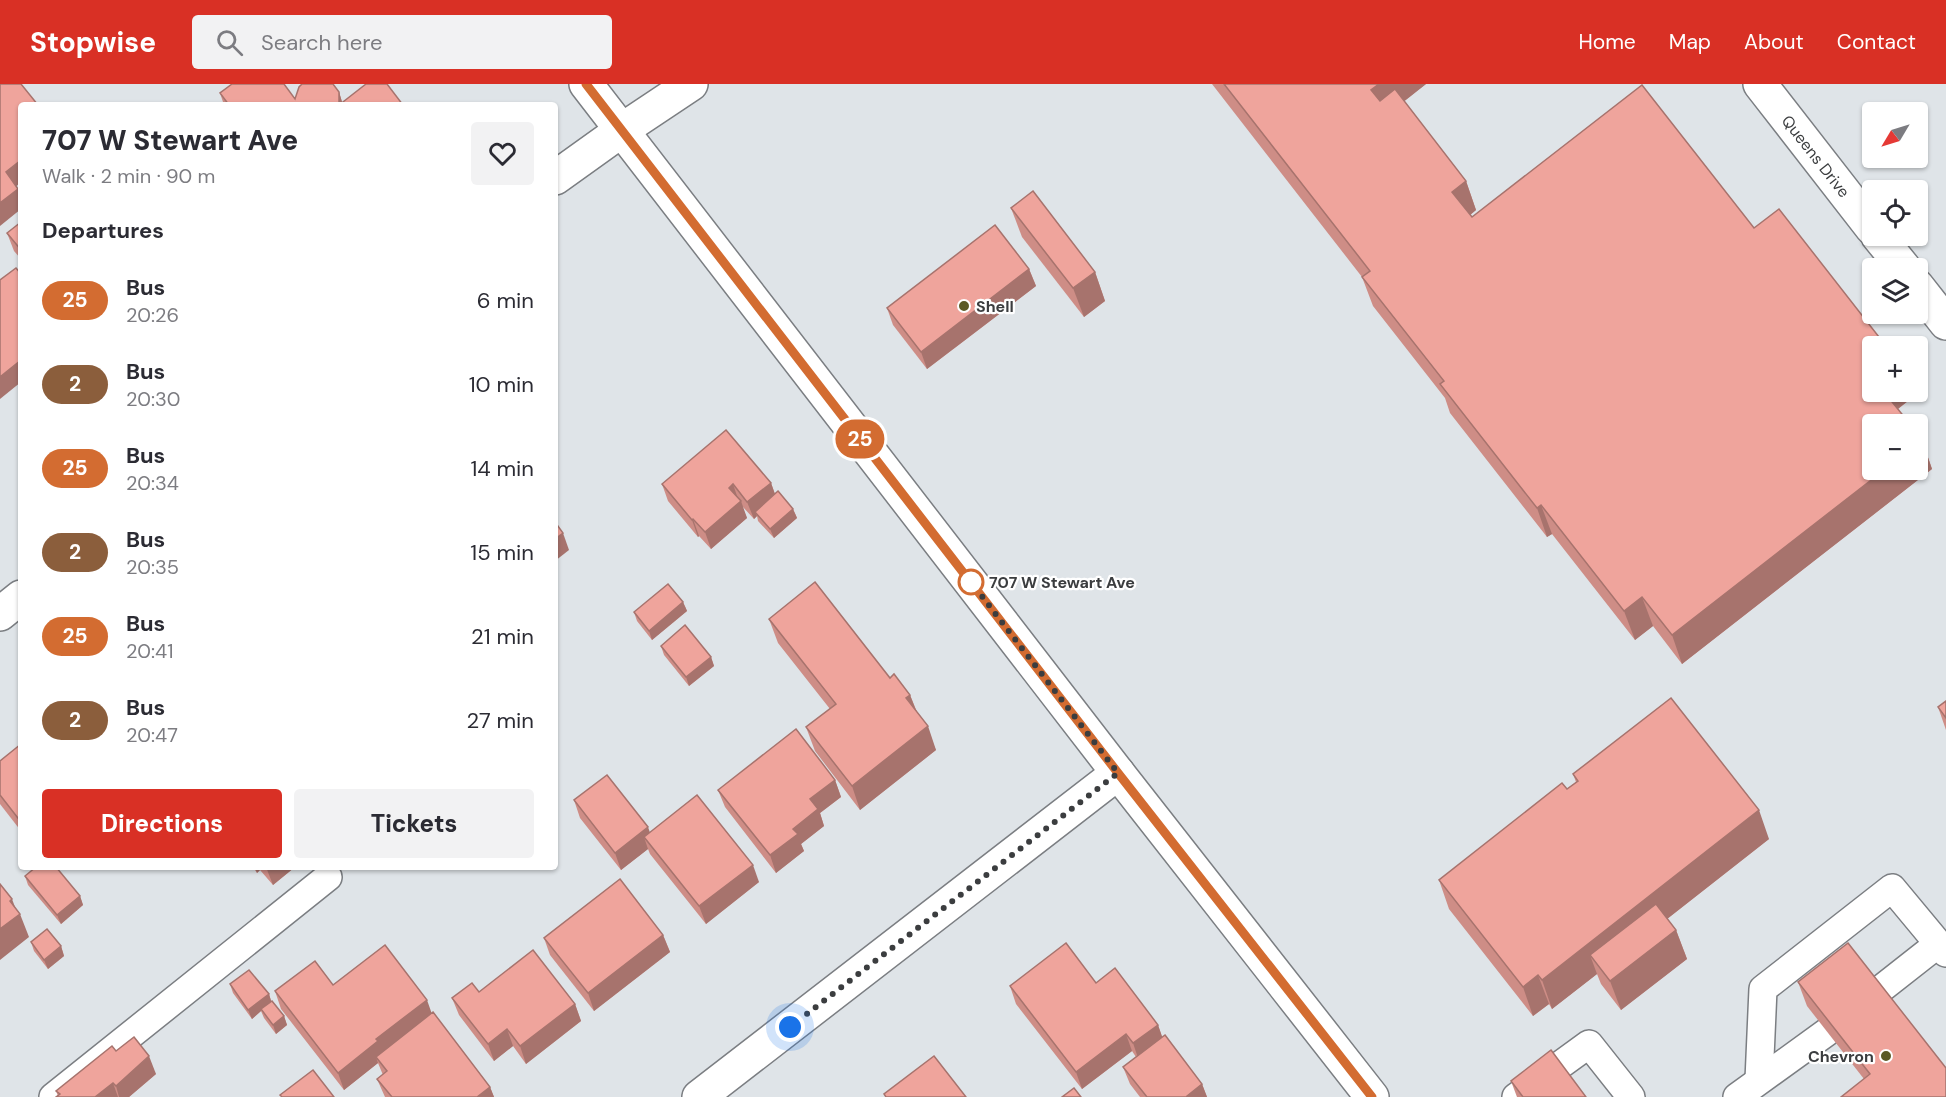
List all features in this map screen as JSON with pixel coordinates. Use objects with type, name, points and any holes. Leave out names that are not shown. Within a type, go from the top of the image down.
[{"type":"main road","points":[[586,84],[1363,1094]]},
{"type":"main road","points":[[558,176],[691,84]]},
{"type":"main road","name":"Queens Drive","points":[[1760,84],[1862,215]]},
{"type":"main road","points":[[1886,246],[1896,258]]},
{"type":"main road","points":[[1928,300],[1946,323]]},
{"type":"main road","points":[[0,614],[18,599]]},
{"type":"main road","points":[[699,1097],[1118,773]]},
{"type":"lane","points":[[53,1097],[328,877]]},
{"type":"lane","points":[[1759,1080],[1763,989],[1892,888],[1942,949],[1876,992]]},
{"type":"lane","points":[[1737,1097],[1827,1032]]},
{"type":"lane","points":[[1516,1097],[1589,1044],[1630,1097]]},
{"type":"building","points":[[0,84],[21,84],[36,102],[18,102],[18,162],[6,172],[18,189],[0,203]]},
{"type":"building","points":[[232,84],[284,84],[295,99],[302,84],[333,84],[339,92],[339,102],[227,102],[220,93]]},
{"type":"building","points":[[366,84],[387,84],[401,102],[343,102]]},
{"type":"building","points":[[1224,84],[1379,84],[1371,90],[1380,101],[1395,89],[1466,181],[1452,192],[1472,217],[1642,85],[1754,228],[1779,209],[1862,315],[1862,324],[1869,324],[1878,336],[1862,336],[1862,402],[1892,402],[1902,414],[1862,414],[1862,480],[1871,480],[1672,635],[1642,597],[1624,611],[1541,505],[1537,508],[1440,384],[1444,381],[1362,277],[1370,271]]},
{"type":"building","points":[[1033,191],[1095,272],[1073,288],[1011,208]]},
{"type":"building","points":[[18,224],[18,246],[7,233]]},
{"type":"building","name":"Shell","points":[[995,225],[1029,269],[921,352],[887,308]]},
{"type":"building","points":[[16,268],[18,270],[18,362],[0,377],[0,280]]},
{"type":"building","points":[[726,430],[771,483],[747,502],[733,484],[729,488],[741,501],[705,532],[662,484]]},
{"type":"building","points":[[778,491],[793,509],[770,529],[755,512]]},
{"type":"building","points":[[558,526],[563,533],[558,537]]},
{"type":"building","points":[[815,582],[890,678],[894,674],[910,695],[906,698],[928,726],[852,786],[806,727],[836,704],[769,619]]},
{"type":"building","points":[[668,584],[683,602],[649,631],[634,612]]},
{"type":"building","points":[[685,625],[711,657],[686,677],[661,646]]},
{"type":"building","points":[[1671,698],[1759,810],[1542,980],[1538,975],[1523,987],[1439,880],[1562,783],[1567,789],[1578,781],[1573,774]]},
{"type":"building","points":[[1946,701],[1946,718],[1938,707]]},
{"type":"building","points":[[796,729],[835,780],[810,799],[818,809],[793,829],[798,834],[770,855],[718,790]]},
{"type":"building","points":[[18,746],[18,818],[0,795],[0,761]]},
{"type":"building","points":[[607,775],[648,827],[615,853],[574,800]]},
{"type":"building","points":[[697,795],[753,865],[699,906],[644,837]]},
{"type":"building","points":[[32,870],[58,870],[80,896],[57,915],[25,876]]},
{"type":"building","points":[[620,879],[663,935],[588,993],[544,938]]},
{"type":"building","points":[[0,884],[20,914],[0,929]]},
{"type":"building","points":[[1656,904],[1676,930],[1610,981],[1590,955]]},
{"type":"building","points":[[47,929],[61,946],[44,960],[31,942]]},
{"type":"building","points":[[1066,943],[1096,983],[1115,968],[1158,1025],[1133,1043],[1126,1034],[1076,1072],[1010,986]]},
{"type":"building","name":"Chevron","points":[[1848,943],[1946,1068],[1946,1097],[1841,1097],[1870,1074],[1798,982]]},
{"type":"building","points":[[385,945],[427,1000],[376,1039],[378,1041],[338,1073],[275,991],[315,961],[333,985]]},
{"type":"building","points":[[533,950],[575,1004],[520,1046],[507,1029],[488,1044],[452,998],[472,983],[479,992]]},
{"type":"building","points":[[249,970],[269,994],[248,1010],[230,984]]},
{"type":"building","points":[[272,1001],[284,1016],[273,1025],[261,1009]]},
{"type":"building","points":[[433,1012],[490,1087],[477,1097],[392,1097],[377,1079],[387,1071],[376,1057]]},
{"type":"building","points":[[1165,1035],[1202,1084],[1188,1097],[1147,1097],[1123,1067]]},
{"type":"building","points":[[134,1037],[149,1056],[116,1086],[113,1083],[95,1097],[56,1097],[60,1094],[56,1091],[112,1046],[116,1051]]},
{"type":"building","points":[[1551,1050],[1586,1097],[1523,1097],[1511,1081]]},
{"type":"building","points":[[934,1056],[966,1097],[886,1097],[884,1094]]},
{"type":"building","points":[[313,1070],[334,1097],[282,1097],[280,1095]]},
{"type":"building","points":[[1074,1088],[1081,1097],[1062,1097]]},
{"type":"bus line","name":"25","points":[[586,84],[1118,773],[1372,1097]]},
{"type":"place","name":"Shell","points":[[964,306]]},
{"type":"place","name":"707 W Stewart Ave","points":[[971,582]]},
{"type":"place","name":"Chevron","points":[[1886,1056]]},
{"type":"route","points":[[790,1027],[1118,773],[971,582]]}]
